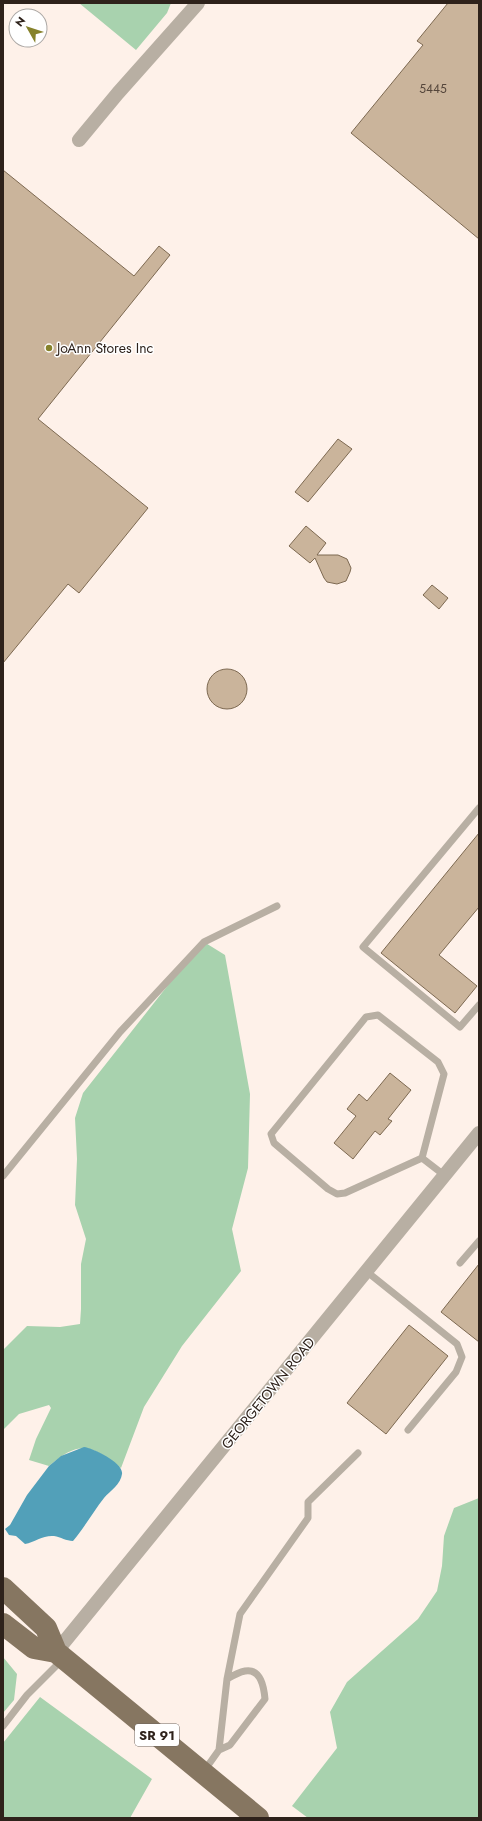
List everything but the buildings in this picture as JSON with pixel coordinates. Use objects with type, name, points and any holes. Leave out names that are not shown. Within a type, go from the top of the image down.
[{"type":"main road","name":"SR 91","points":[[3,1588],[46,1628],[60,1655],[258,1818]]},
{"type":"main road","name":"SR 91","points":[[3,1624],[34,1648],[60,1655]]},
{"type":"street","points":[[79,140],[118,93],[198,3]]},
{"type":"street","name":"GEORGETOWN ROAD","points":[[60,1655],[366,1271],[479,1133]]},
{"type":"lane","points":[[479,808],[362,947],[460,1027],[479,1005]]},
{"type":"lane","points":[[3,1176],[120,1032],[204,942],[277,906]]},
{"type":"lane","points":[[378,1015],[438,1062],[444,1074],[422,1158],[345,1193],[337,1194],[328,1189],[274,1143],[271,1134],[366,1017],[378,1015]]},
{"type":"lane","points":[[422,1158],[444,1175]]},
{"type":"lane","points":[[460,1263],[479,1241]]},
{"type":"lane","points":[[366,1271],[457,1344],[462,1357],[456,1372],[408,1430]]},
{"type":"lane","points":[[219,1750],[227,1679],[240,1614],[308,1518],[308,1502],[358,1453]]},
{"type":"lane","points":[[3,1726],[60,1655]]},
{"type":"lane","points":[[202,1773],[219,1750],[230,1745],[265,1699],[263,1683],[256,1673],[246,1670],[227,1679]]},
{"type":"green space","points":[[79,3],[171,3],[167,13],[136,50]]},
{"type":"green space","points":[[204,942],[225,955],[250,1094],[248,1168],[232,1229],[241,1271],[182,1346],[144,1407],[121,1468],[101,1454],[85,1448],[69,1452],[49,1466],[29,1460],[36,1439],[51,1408],[49,1405],[19,1414],[3,1430],[3,1350],[27,1326],[60,1327],[80,1324],[81,1264],[86,1239],[75,1205],[77,1159],[75,1118],[83,1093],[191,956]]},
{"type":"green space","points":[[479,1498],[479,1818],[308,1818],[292,1806],[337,1748],[330,1712],[347,1682],[418,1619],[437,1591],[442,1566],[444,1536],[454,1508]]},
{"type":"green space","points":[[3,1657],[17,1674],[14,1700],[3,1713]]},
{"type":"green space","points":[[40,1697],[152,1779],[130,1818],[3,1818],[3,1743]]},
{"type":"water","points":[[84,1447],[101,1453],[113,1461],[118,1465],[122,1474],[120,1481],[104,1498],[73,1541],[50,1536],[25,1544],[16,1536],[9,1535],[5,1529],[10,1525],[27,1495],[49,1466],[61,1456]]},
{"type":"place","name":"JoAnn Stores Inc","points":[[49,348]]}]
